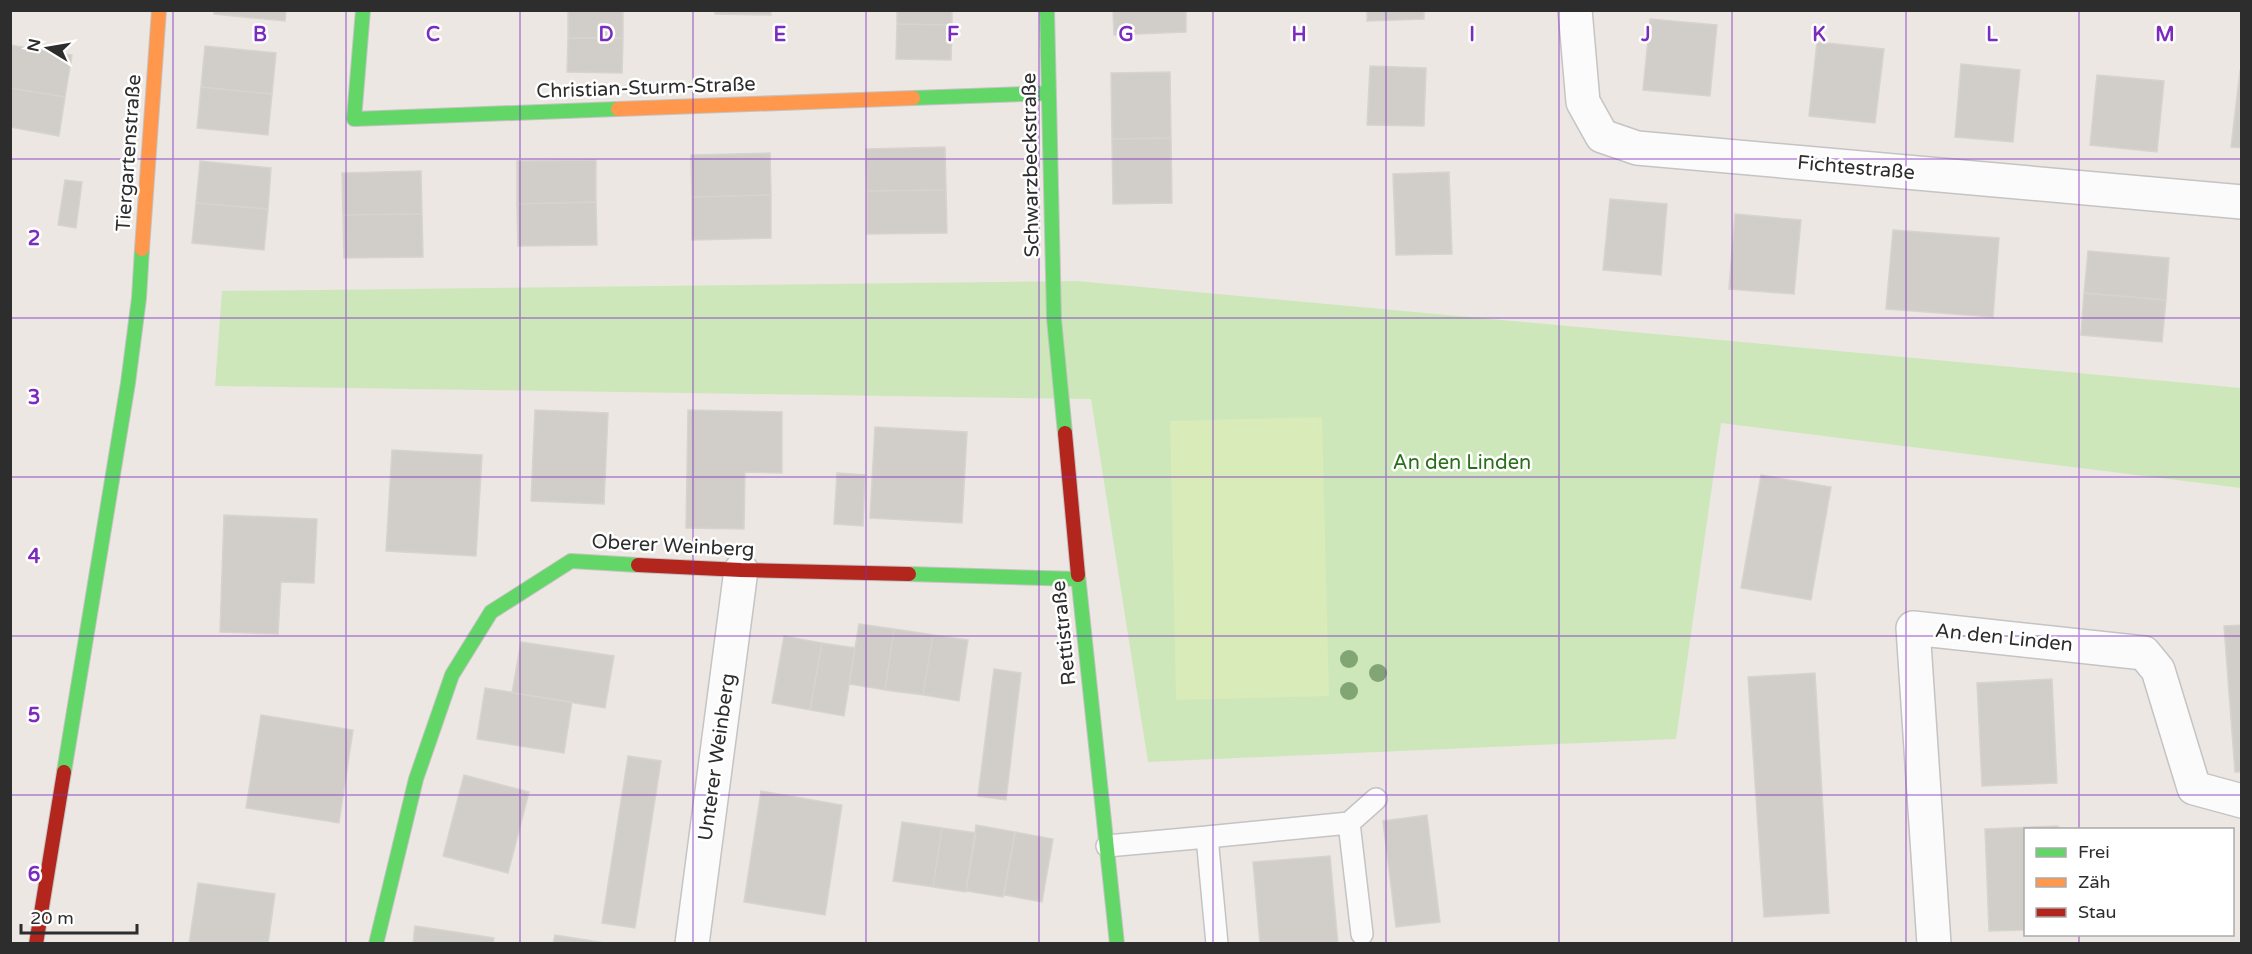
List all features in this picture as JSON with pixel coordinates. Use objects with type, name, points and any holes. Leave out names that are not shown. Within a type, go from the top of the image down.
[{"type":"street","name":"Tiergartenstraße","points":[[36,944],[128,383],[139,298],[159,10]]},
{"type":"street","name":"Christian-Sturm-Straße","points":[[363,10],[354,119],[1049,93]]},
{"type":"street","name":"Schwarzbeckstraße","points":[[1047,10],[1054,319]]},
{"type":"street","name":"Fichtestraße","points":[[1575,10],[1582,102],[1602,136],[1637,148],[2241,202]]},
{"type":"street","name":"Rettistraße","points":[[1054,319],[1078,579],[1117,944]]},
{"type":"street","name":"Oberer Weinberg","points":[[376,944],[416,779],[452,675],[491,612],[571,561],[741,570],[1078,579]]},
{"type":"street","name":"Unterer Weinberg","points":[[692,944],[741,570]]},
{"type":"street","name":"An den Linden","points":[[1934,944],[1913,628],[2144,653],[2158,670],[2194,788],[2241,801]]},
{"type":"lane","points":[[1107,846],[1349,823],[1376,799]]},
{"type":"lane","points":[[1349,823],[1362,934]]},
{"type":"lane","points":[[1207,837],[1217,944]]},
{"type":"green space","points":[[1077,281],[2241,388],[2241,488],[1721,423],[1676,739],[1148,762],[1091,399],[215,386],[222,291]]},
{"type":"green space","points":[[1322,417],[1329,696],[1176,700],[1170,421]]},
{"type":"building","points":[[214,10],[286,10],[285,21],[214,14]]},
{"type":"building","points":[[568,10],[623,10],[623,38],[568,38]]},
{"type":"building","points":[[715,10],[771,10],[771,15],[715,14]]},
{"type":"building","points":[[897,10],[952,10],[952,25],[897,24]]},
{"type":"building","points":[[1113,10],[1186,10],[1186,32],[1114,35]]},
{"type":"building","points":[[1367,10],[1424,10],[1424,19],[1367,21]]},
{"type":"building","points":[[1650,19],[1717,25],[1710,96],[1643,90]]},
{"type":"building","points":[[897,24],[952,25],[951,60],[896,59]]},
{"type":"building","points":[[568,38],[623,38],[622,73],[567,72]]},
{"type":"building","points":[[1817,42],[1884,49],[1875,123],[1809,116]]},
{"type":"building","points":[[10,45],[72,55],[65,97],[10,88]]},
{"type":"building","points":[[205,46],[276,53],[272,94],[201,87]]},
{"type":"building","points":[[1961,64],[2020,70],[2013,142],[1955,137]]},
{"type":"building","points":[[1370,66],[1426,68],[1424,126],[1367,125]]},
{"type":"building","points":[[2240,71],[2242,71],[2242,148],[2231,147]]},
{"type":"building","points":[[1170,72],[1171,138],[1112,139],[1111,73]]},
{"type":"building","points":[[2097,75],[2164,81],[2157,152],[2090,145]]},
{"type":"building","points":[[201,87],[272,94],[268,135],[197,128]]},
{"type":"building","points":[[10,88],[65,97],[59,136],[10,127]]},
{"type":"building","points":[[1171,138],[1172,203],[1113,204],[1112,139]]},
{"type":"building","points":[[945,147],[946,190],[867,191],[866,149]]},
{"type":"building","points":[[770,153],[771,195],[692,197],[691,155]]},
{"type":"building","points":[[596,160],[596,202],[517,204],[517,161]]},
{"type":"building","points":[[200,161],[271,168],[268,209],[196,203]]},
{"type":"building","points":[[421,171],[422,214],[343,215],[342,173]]},
{"type":"building","points":[[1449,172],[1452,254],[1396,255],[1393,174]]},
{"type":"building","points":[[65,180],[82,182],[76,228],[58,225]]},
{"type":"building","points":[[946,190],[947,233],[867,234],[867,191]]},
{"type":"building","points":[[771,195],[771,238],[692,240],[692,197]]},
{"type":"building","points":[[1610,199],[1667,204],[1661,275],[1603,270]]},
{"type":"building","points":[[596,202],[597,245],[518,246],[517,204]]},
{"type":"building","points":[[196,203],[268,209],[264,250],[192,243]]},
{"type":"building","points":[[422,214],[423,257],[344,258],[343,215]]},
{"type":"building","points":[[1735,214],[1801,220],[1794,294],[1729,289]]},
{"type":"building","points":[[1893,230],[1999,238],[1993,317],[1886,309]]},
{"type":"building","points":[[2088,251],[2169,258],[2166,300],[2084,293]]},
{"type":"building","points":[[2084,293],[2166,300],[2162,342],[2081,335]]},
{"type":"building","points":[[535,410],[608,413],[604,504],[531,501]]},
{"type":"building","points":[[688,410],[782,412],[782,473],[745,472],[744,529],[686,528]]},
{"type":"building","points":[[875,427],[967,432],[962,523],[870,518]]},
{"type":"building","points":[[392,450],[482,455],[476,556],[386,551]]},
{"type":"building","points":[[837,473],[865,475],[863,526],[834,524]]},
{"type":"building","points":[[1761,475],[1831,487],[1811,600],[1741,588]]},
{"type":"building","points":[[224,515],[317,519],[314,583],[281,582],[278,634],[220,632]]},
{"type":"building","points":[[859,624],[894,629],[885,690],[849,684]]},
{"type":"building","points":[[2242,625],[2242,772],[2235,772],[2224,626]]},
{"type":"building","points":[[894,629],[933,635],[923,695],[885,690]]},
{"type":"building","points":[[933,635],[968,640],[959,701],[923,695]]},
{"type":"building","points":[[784,636],[822,643],[810,710],[772,703]]},
{"type":"building","points":[[521,642],[614,656],[605,708],[512,693]]},
{"type":"building","points":[[822,643],[855,648],[844,716],[810,710]]},
{"type":"building","points":[[994,669],[1021,673],[1006,800],[978,796]]},
{"type":"building","points":[[1815,673],[1829,913],[1764,917],[1748,677]]},
{"type":"building","points":[[2052,679],[2057,783],[1982,786],[1977,683]]},
{"type":"building","points":[[485,688],[572,702],[564,753],[477,739]]},
{"type":"building","points":[[261,715],[353,730],[339,823],[246,808]]},
{"type":"building","points":[[628,756],[661,761],[635,928],[602,923]]},
{"type":"building","points":[[464,775],[529,792],[508,873],[443,856]]},
{"type":"building","points":[[761,791],[842,805],[825,915],[744,902]]},
{"type":"building","points":[[1427,815],[1440,922],[1396,927],[1383,821]]},
{"type":"building","points":[[902,822],[942,828],[933,887],[893,881]]},
{"type":"building","points":[[976,825],[1015,832],[1003,897],[966,891]]},
{"type":"building","points":[[2058,826],[2058,828],[2024,828],[2024,930],[1989,931],[1985,829]]},
{"type":"building","points":[[942,828],[976,833],[966,892],[933,887]]},
{"type":"building","points":[[1015,832],[1053,839],[1042,902],[1004,895]]},
{"type":"building","points":[[1330,856],[1338,944],[1260,944],[1253,862]]},
{"type":"building","points":[[198,883],[275,894],[268,944],[189,944]]},
{"type":"building","points":[[415,926],[494,938],[493,944],[413,944]]},
{"type":"building","points":[[555,935],[611,944],[553,944]]},
{"type":"traffic: fast","points":[[363,10],[354,119],[618,109]]},
{"type":"traffic: fast","points":[[1047,10],[1054,319],[1065,433]]},
{"type":"traffic: fast","points":[[913,98],[1049,93]]},
{"type":"traffic: fast","points":[[64,772],[128,383],[139,298],[142,249]]},
{"type":"traffic: fast","points":[[376,944],[416,779],[452,675],[491,612],[571,561],[638,565]]},
{"type":"traffic: fast","points":[[909,574],[1078,579]]},
{"type":"traffic: fast","points":[[1078,575],[1117,944]]},
{"type":"traffic: slow","points":[[142,249],[159,10]]},
{"type":"traffic: slow","points":[[618,109],[913,98]]},
{"type":"traffic: jam","points":[[1065,433],[1078,575]]},
{"type":"traffic: jam","points":[[638,565],[909,574]]},
{"type":"traffic: jam","points":[[36,944],[64,772]]}]
